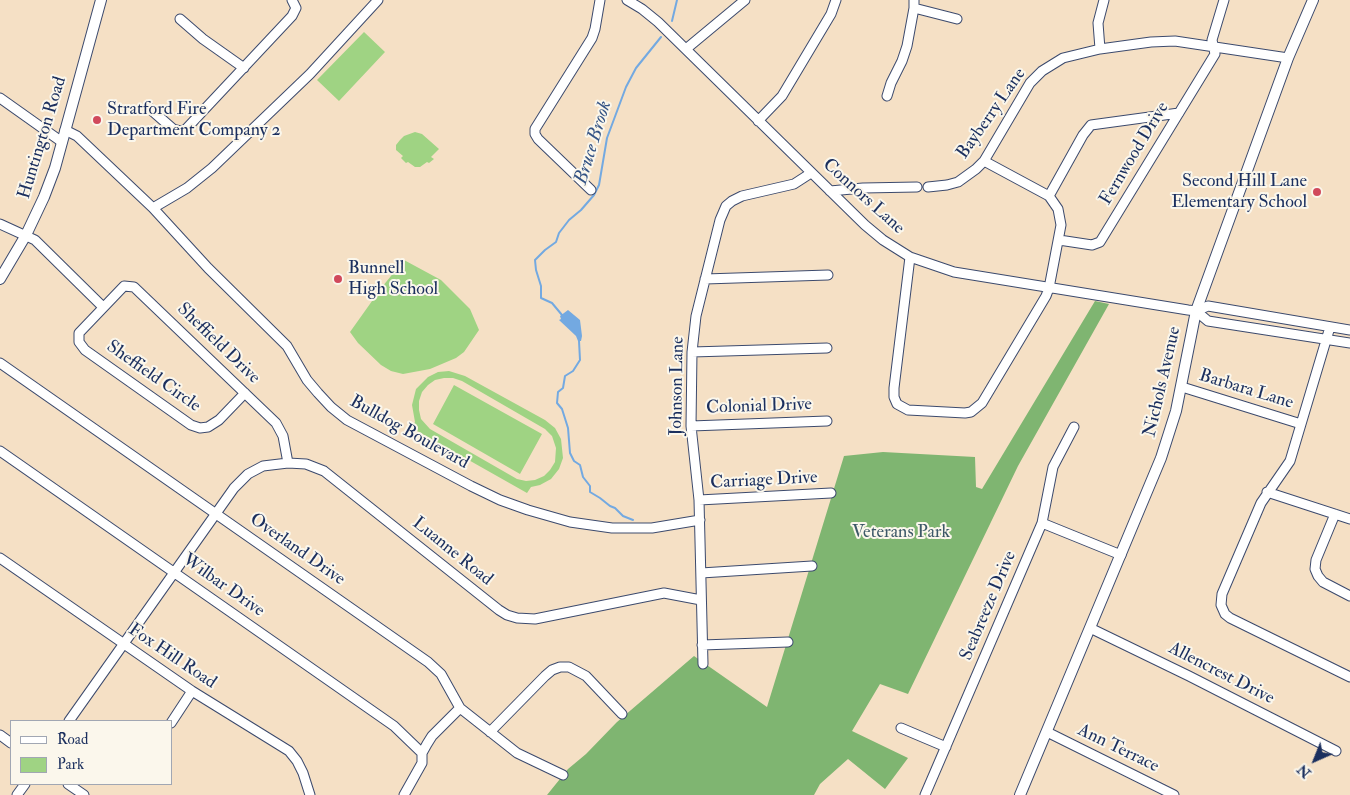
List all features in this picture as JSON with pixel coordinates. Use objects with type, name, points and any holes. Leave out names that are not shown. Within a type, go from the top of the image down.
[{"type":"main road","name":"Huntington Road","points":[[0,279],[26,235],[44,197],[62,142],[101,0]]},
{"type":"main road","name":"Nichols Avenue","points":[[1020,795],[1161,458],[1182,387],[1196,311],[1288,58],[1313,0]]},
{"type":"street","points":[[149,108],[173,130],[184,130],[292,16],[296,8],[292,0]]},
{"type":"street","points":[[153,208],[188,188],[212,168],[310,74],[378,0]]},
{"type":"street","points":[[591,190],[538,139],[534,129],[592,38],[600,0]]},
{"type":"street","name":"Connors Lane","points":[[627,0],[649,14],[877,236],[910,257],[954,272],[1196,311]]},
{"type":"street","points":[[686,49],[745,0]]},
{"type":"street","points":[[758,121],[782,96],[831,14],[836,0]]},
{"type":"street","points":[[1100,49],[1098,23],[1104,0]]},
{"type":"street","name":"Fernwood Drive","points":[[1059,240],[1092,245],[1100,242],[1215,54],[1212,40],[1224,0]]},
{"type":"street","points":[[887,96],[907,46],[914,4],[957,19]]},
{"type":"street","points":[[180,19],[203,39],[244,68]]},
{"type":"street","name":"Bayberry Lane","points":[[928,188],[958,182],[984,161],[1021,97],[1037,76],[1048,66],[1064,58],[1100,49],[1151,42],[1175,41],[1288,58]]},
{"type":"street","points":[[0,98],[62,142]]},
{"type":"street","points":[[1049,196],[1083,135],[1091,125],[1179,113]]},
{"type":"street","name":"Bulldog Boulevard","points":[[65,130],[77,136],[153,208],[208,268],[287,346],[307,380],[331,407],[347,420],[500,500],[570,522],[612,528],[652,528],[700,520]]},
{"type":"street","points":[[910,257],[894,398],[897,404],[908,410],[971,412],[978,407],[987,395],[1049,288],[1059,240],[1060,216],[1058,209],[1049,196],[984,161]]},
{"type":"street","name":"Johnson Lane","points":[[703,664],[699,500],[691,426],[692,352],[696,316],[720,220],[729,203],[736,198],[794,184],[812,173]]},
{"type":"street","points":[[830,191],[917,187]]},
{"type":"street","points":[[0,224],[35,240],[103,307]]},
{"type":"street","points":[[705,279],[828,275]]},
{"type":"street","name":"Sheffield Drive","points":[[103,307],[124,286],[134,287],[276,423],[280,429],[288,463]]},
{"type":"street","points":[[1350,330],[1208,306],[1196,311],[1208,321],[1350,343]]},
{"type":"street","name":"Sheffield Circle","points":[[103,307],[79,333],[78,339],[80,344],[85,350],[191,425],[200,428],[214,424],[244,393]]},
{"type":"street","points":[[1266,330],[1268,316]]},
{"type":"street","points":[[1330,327],[1290,461],[1261,503],[1222,594],[1221,605],[1223,611],[1230,618],[1350,677]]},
{"type":"street","points":[[692,352],[827,348]]},
{"type":"street","name":"Overland Drive","points":[[0,363],[435,667],[460,708],[517,753],[563,776]]},
{"type":"street","name":"Barbara Lane","points":[[1182,387],[1301,424]]},
{"type":"street","name":"Colonial Drive","points":[[691,426],[827,421]]},
{"type":"street","name":"Seabreeze Drive","points":[[925,795],[1042,523],[1053,466],[1074,427]]},
{"type":"street","name":"Wilbar Drive","points":[[0,451],[394,726],[422,753]]},
{"type":"street","name":"Luanne Road","points":[[70,720],[238,482],[252,471],[263,466],[288,463],[306,464],[324,471],[507,615],[535,620],[664,593],[701,600]]},
{"type":"street","points":[[1267,492],[1350,519]]},
{"type":"street","name":"Carriage Drive","points":[[699,500],[831,494]]},
{"type":"street","points":[[1335,514],[1316,560],[1315,569],[1323,582],[1350,596]]},
{"type":"street","points":[[1042,523],[1121,555]]},
{"type":"street","name":"Fox Hill Road","points":[[0,558],[123,644],[289,751],[303,772],[310,795]]},
{"type":"street","points":[[701,573],[812,566]]},
{"type":"street","name":"Allencrest Drive","points":[[1090,628],[1336,751]]},
{"type":"street","points":[[702,645],[788,642]]},
{"type":"street","points":[[490,732],[544,676],[552,670],[560,668],[568,667],[586,676],[622,714]]},
{"type":"street","points":[[172,721],[192,690]]},
{"type":"street","points":[[404,795],[422,763],[422,753],[432,736],[460,708]]},
{"type":"street","points":[[901,728],[946,747]]},
{"type":"street","name":"Ann Terrace","points":[[1047,732],[1174,795]]},
{"type":"street","points":[[69,785],[84,795]]},
{"type":"green space","points":[[364,32],[385,52],[339,101],[317,80]]},
{"type":"green space","points":[[415,132],[422,134],[439,149],[431,157],[434,159],[420,167],[415,167],[408,162],[406,163],[401,158],[403,156],[396,150],[396,145],[404,136]]},
{"type":"green space","points":[[404,260],[441,280],[470,309],[479,330],[464,352],[456,358],[430,369],[403,374],[391,371],[381,365],[358,343],[350,332]]},
{"type":"green space","name":"Veterans Park","points":[[1095,301],[1109,304],[1018,466],[908,694],[880,684],[852,731],[908,758],[885,789],[848,759],[820,784],[814,795],[547,795],[568,769],[586,754],[617,722],[694,656],[767,707],[844,456],[883,452],[975,457],[976,487],[982,489]]},
{"type":"green space","points":[[449,371],[465,376],[545,420],[555,428],[561,439],[563,458],[559,469],[551,479],[531,487],[527,493],[412,428],[415,422],[412,405],[416,389],[428,377],[438,372]],"holes":[[[453,378],[462,381],[545,429],[552,436],[556,448],[555,462],[544,476],[535,480],[517,479],[430,429],[421,419],[419,410],[422,392],[435,380]]]},
{"type":"green space","points":[[454,385],[542,434],[520,474],[433,424]]},
{"type":"water","points":[[568,310],[580,320],[581,341],[578,341],[576,336],[559,320],[561,319],[560,316]]},
{"type":"waterway","name":"Bruce Brook","points":[[672,21],[677,0]]},
{"type":"waterway","name":"Bruce Brook","points":[[562,315],[552,303],[541,298],[541,286],[535,260],[556,242],[559,233],[569,220],[594,195],[599,185],[607,138],[626,87],[636,68],[661,37]]},
{"type":"waterway","name":"Bruce Brook","points":[[579,341],[580,360],[573,371],[565,376],[563,388],[558,392],[557,403],[562,409],[568,428],[570,453],[574,461],[580,465],[583,477],[590,486],[590,492],[615,508],[623,516],[633,520]]},
{"type":"place","name":"Stratford Fire Department Company 2","points":[[97,120]]},
{"type":"place","name":"Second Hill Lane Elementary School","points":[[1317,192]]},
{"type":"place","name":"Bunnell High School","points":[[338,279]]}]
